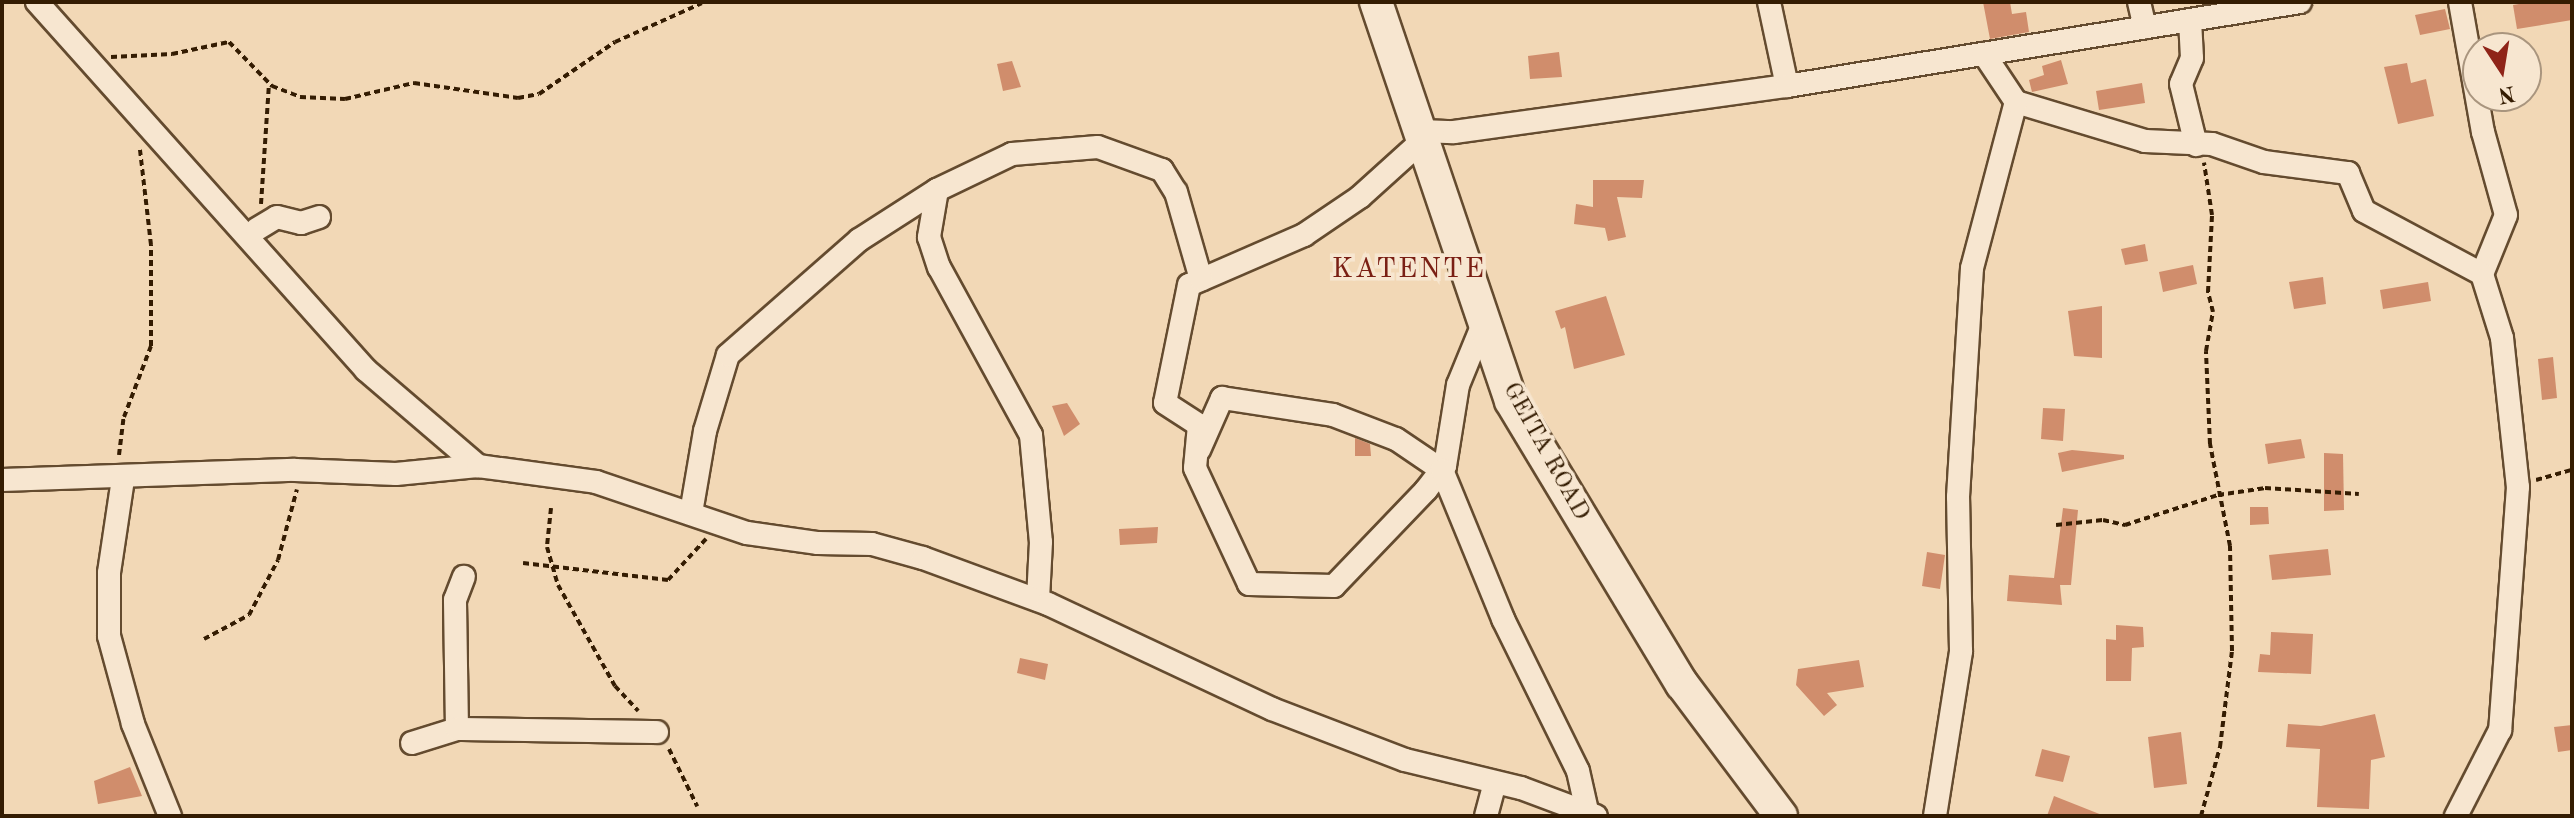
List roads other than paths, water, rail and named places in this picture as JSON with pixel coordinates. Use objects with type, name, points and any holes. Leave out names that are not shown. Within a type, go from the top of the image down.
[{"type":"main road","name":"GEITA ROAD","points":[[1376,3],[1511,401],[1674,671],[1781,816]]},
{"type":"street","points":[[37,2],[366,370],[478,466]]},
{"type":"street","points":[[1769,2],[1787,86]]},
{"type":"street","points":[[2139,2],[2145,27]]},
{"type":"street","points":[[1199,451],[1199,425],[1165,403],[1189,285],[1304,235],[1360,197],[1421,135],[1787,86],[2300,2]]},
{"type":"street","points":[[2456,816],[2500,730],[2518,487],[2502,338],[2482,274],[2506,215],[2483,132],[2460,2]]},
{"type":"street","points":[[2190,20],[2192,58],[2181,84],[2196,145]]},
{"type":"street","points":[[1984,54],[2016,102],[2145,141],[2212,144],[2264,162],[2348,173],[2364,211],[2482,274]]},
{"type":"street","points":[[1935,816],[1961,651],[1958,497],[1972,268],[2016,102]]},
{"type":"street","points":[[691,513],[705,431],[728,355],[781,303],[859,240],[937,190],[1012,154],[1098,147],[1162,170],[1176,192],[1201,279]]},
{"type":"street","points":[[937,190],[929,237],[939,267],[1031,435],[1041,542],[1038,600]]},
{"type":"street","points":[[257,229],[277,217],[301,223],[319,217]]},
{"type":"street","points":[[1483,324],[1458,385],[1442,470],[1334,586],[1249,584],[1195,468],[1222,398],[1333,415],[1396,439],[1442,470],[1503,619],[1578,771],[1591,814]]},
{"type":"street","points":[[2,480],[119,479],[295,470],[396,474],[478,466],[596,482],[722,524],[818,543],[872,544],[1038,600],[1272,709],[1405,760],[1495,783],[1591,814]]},
{"type":"street","points":[[119,479],[109,573],[109,636],[133,724],[170,816]]},
{"type":"street","points":[[457,729],[455,600],[464,577]]},
{"type":"street","points":[[412,743],[457,729],[657,732]]},
{"type":"street","points":[[1486,816],[1495,783]]},
{"type":"district","name":"KATENTE","points":[[1409,270]]}]
